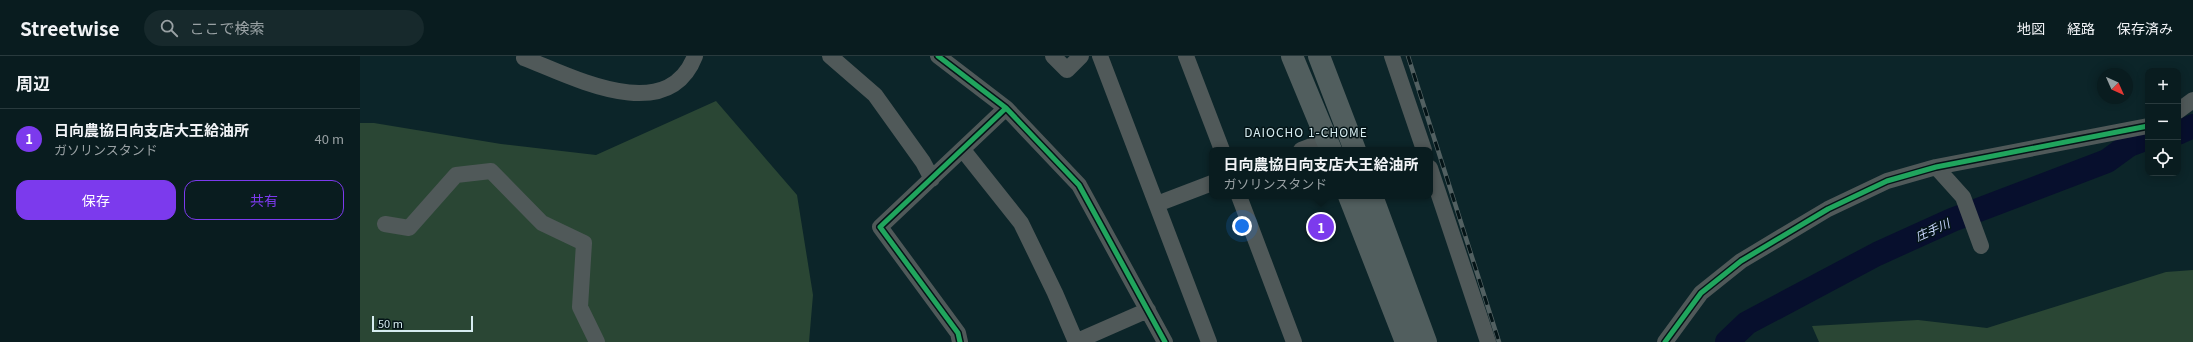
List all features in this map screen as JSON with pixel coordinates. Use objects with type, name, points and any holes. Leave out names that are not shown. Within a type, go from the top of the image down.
[{"type":"highway","points":[[1292,56],[1329,145]]},
{"type":"highway","points":[[1319,56],[1353,147]]},
{"type":"highway","points":[[1350,199],[1406,342]]},
{"type":"highway","points":[[1373,199],[1426,342]]},
{"type":"street","points":[[524,56],[524,58],[602,88],[630,94],[648,93],[660,90],[673,83],[683,76],[695,56]]},
{"type":"street","points":[[830,56],[875,94],[923,162],[932,179]]},
{"type":"street","points":[[938,56],[1006,108],[1079,185],[1165,342]]},
{"type":"street","points":[[1053,56],[1067,70],[1081,56]]},
{"type":"street","points":[[1100,56],[1210,342]]},
{"type":"street","points":[[1186,56],[1221,147]]},
{"type":"street","points":[[1392,56],[1423,147]]},
{"type":"street","points":[[2181,110],[2193,100]]},
{"type":"street","points":[[960,342],[958,333],[880,227],[1006,108]]},
{"type":"street","points":[[1665,342],[1701,293],[1742,261],[1828,209],[1888,181],[1936,167],[2145,127]]},
{"type":"street","points":[[1318,147],[1329,145]]},
{"type":"street","points":[[963,150],[1022,224],[1055,293],[1075,342],[1104,337],[1148,310]]},
{"type":"street","points":[[1936,167],[1962,197],[1981,246]]},
{"type":"street","points":[[385,224],[409,228],[456,175],[491,172],[542,223],[584,243],[580,307],[597,342]]},
{"type":"street","points":[[1433,177],[1488,342]]},
{"type":"street","points":[[1156,204],[1209,184]]},
{"type":"street","points":[[1240,199],[1294,342]]},
{"type":"green space","points":[[716,101],[797,195],[813,295],[809,342],[360,342],[360,123],[374,123],[501,144],[596,155]]},
{"type":"green space","points":[[2193,270],[2193,342],[1819,342],[1812,326],[1918,320],[1987,328],[2166,272]]},
{"type":"waterway","name":"庄手川","points":[[2181,132],[2193,126]]},
{"type":"waterway","name":"庄手川","points":[[1727,342],[1747,323],[1877,254],[1952,220],[2107,161],[2129,145],[2145,139]]},
{"type":"railway","points":[[1408,56],[1499,342]]},
{"type":"cycle path","points":[[938,56],[1006,108],[1079,185],[1165,342]]},
{"type":"cycle path","points":[[960,342],[958,333],[880,227],[1006,108]]},
{"type":"cycle path","points":[[1665,342],[1701,293],[1741,261],[1828,209],[1887,181],[1936,167],[2145,127]]},
{"type":"place","name":"日向農協日向支店大王給油所","points":[[1321,227]]},
{"type":"district","name":"DAIOCHO 1-CHOME","points":[[1306,131]]}]
